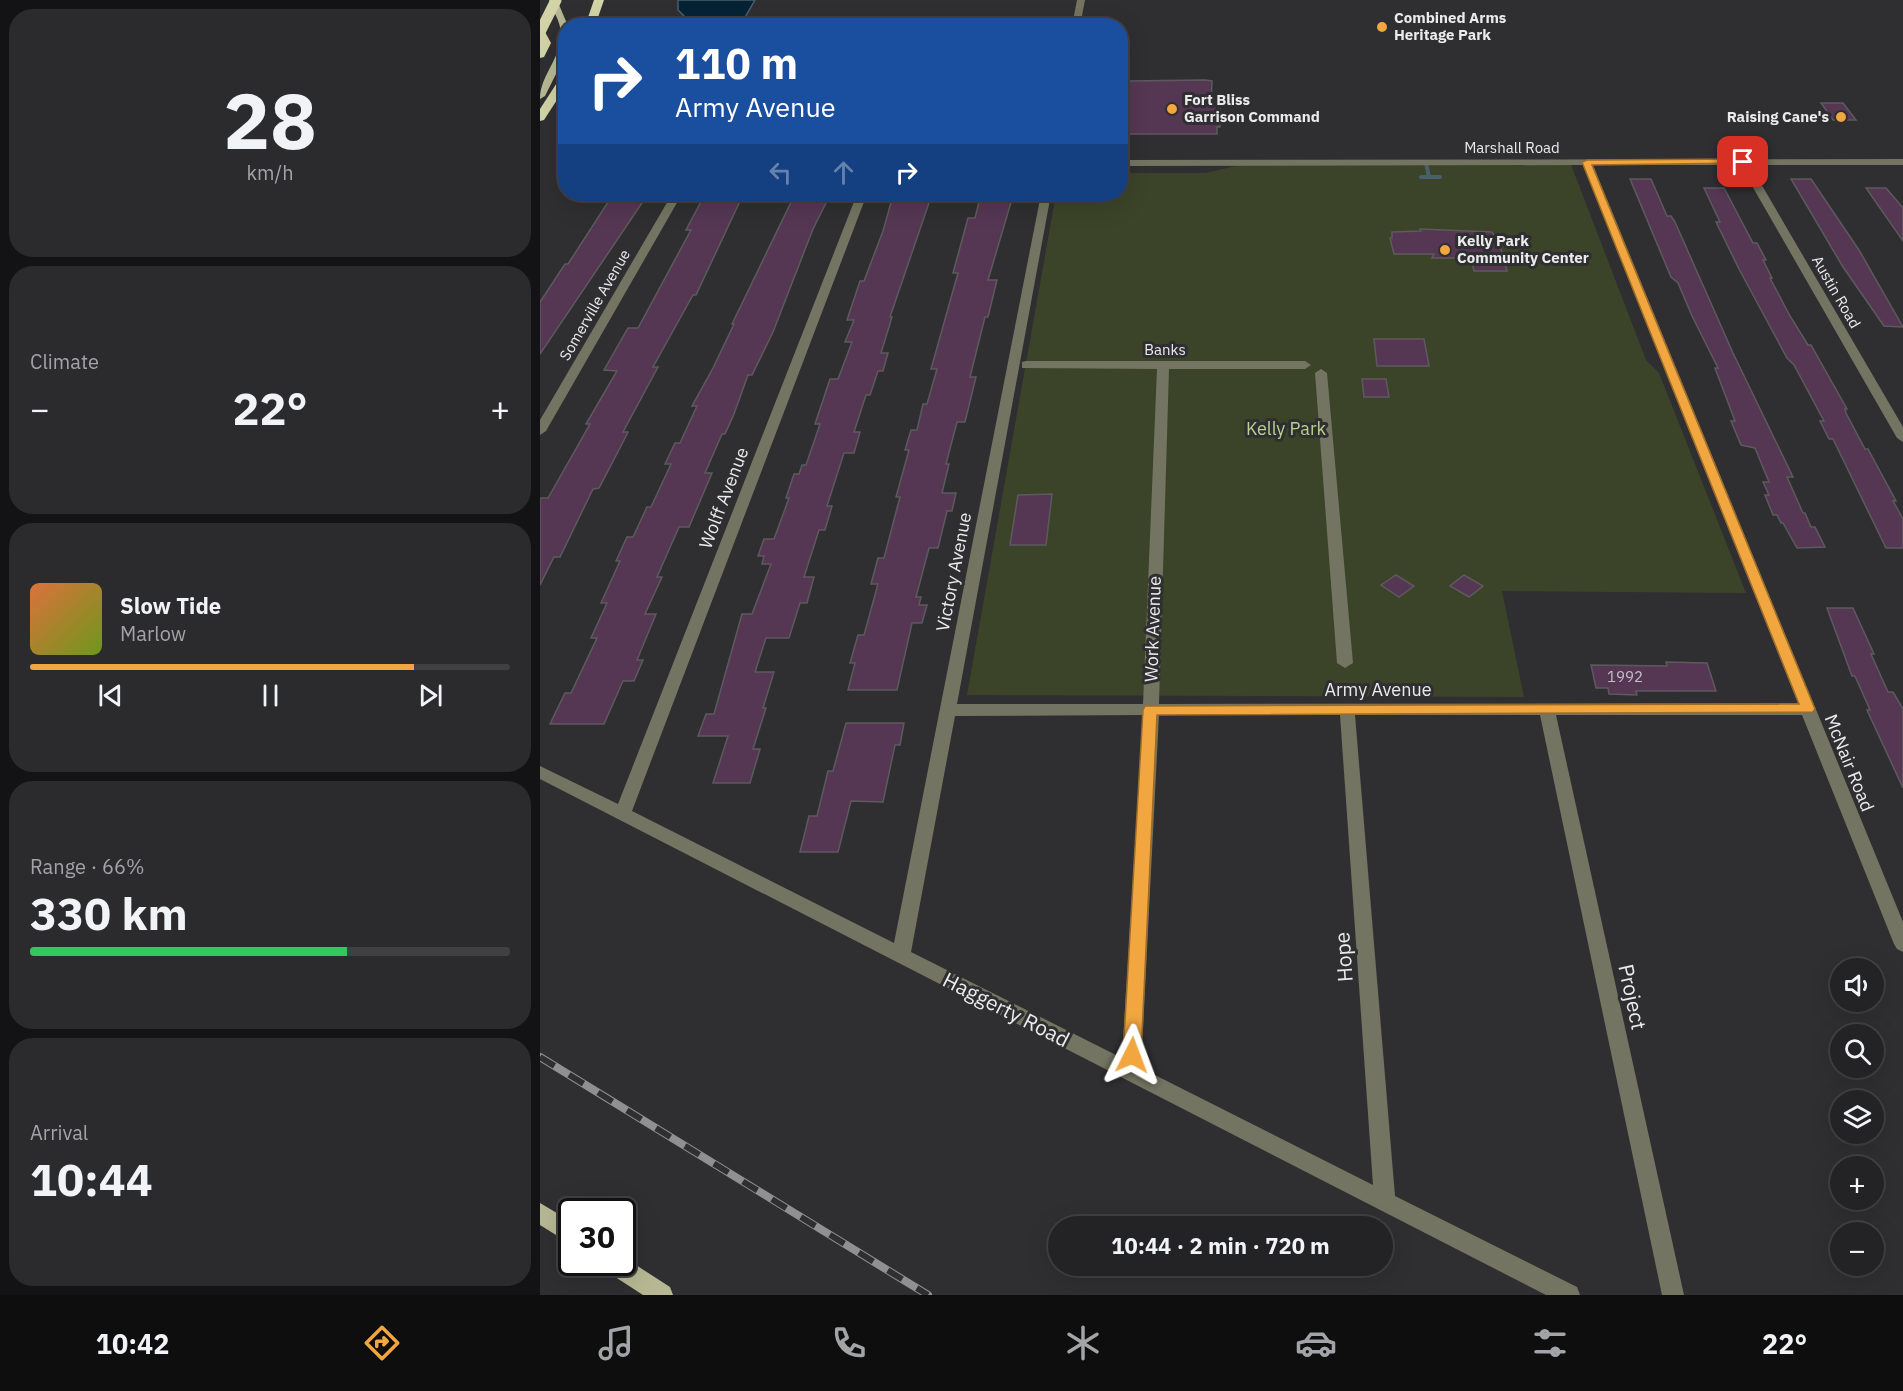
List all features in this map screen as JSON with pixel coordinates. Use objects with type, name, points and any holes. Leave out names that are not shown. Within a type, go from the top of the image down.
[{"type":"highway","points":[[540,55],[546,43],[540,32],[554,0]]},
{"type":"highway","points":[[593,18],[599,0]]},
{"type":"highway","points":[[540,118],[558,90]]},
{"type":"main road","points":[[554,0],[561,18]]},
{"type":"main road","points":[[540,96],[558,58]]},
{"type":"main road","points":[[540,1214],[558,1225]]},
{"type":"main road","points":[[634,1276],[662,1295]]},
{"type":"street","points":[[1078,18],[1081,0]]},
{"type":"street","name":"McNair Road","points":[[1587,162],[1903,944]]},
{"type":"street","name":"Austin Road","points":[[1743,162],[1903,438]]},
{"type":"street","name":"Marshall Road","points":[[1128,163],[1903,162]]},
{"type":"street","name":"Somerville Avenue","points":[[540,431],[673,201]]},
{"type":"street","name":"Wolff Avenue","points":[[622,816],[859,201]]},
{"type":"street","name":"Victory Avenue","points":[[901,957],[1045,201]]},
{"type":"street","name":"Banks","points":[[1026,365],[1305,364]]},
{"type":"street","name":"Work Avenue","points":[[1131,1073],[1150,710],[1163,365]]},
{"type":"street","points":[[1320,373],[1345,663]]},
{"type":"street","name":"Hope","points":[[1347,709],[1386,1202]]},
{"type":"street","name":"Project","points":[[1547,709],[1673,1295]]},
{"type":"street","name":"Army Avenue","points":[[948,710],[1808,709]]},
{"type":"street","name":"Haggerty Road","points":[[540,772],[622,816],[1569,1295]]},
{"type":"green space","name":"Kelly Park","points":[[1253,162],[1570,162],[1646,360],[1659,373],[1746,593],[1502,591],[1524,697],[967,695],[1055,201],[1128,201],[1128,173],[1206,173]]},
{"type":"water","points":[[678,0],[755,0],[745,18],[686,18],[678,10]]},
{"type":"building","name":"Fort Bliss Garrison Command","points":[[1128,81],[1212,81],[1211,102],[1220,102],[1220,127],[1217,127],[1217,134],[1128,134]]},
{"type":"building","name":"Raising Cane's","points":[[1821,103],[1843,103],[1856,120],[1833,120]]},
{"type":"building","points":[[1630,179],[1651,179],[1667,216],[1671,216],[1675,222],[1733,353],[1793,477],[1787,477],[1803,513],[1811,527],[1815,527],[1825,547],[1797,548],[1783,523],[1777,515],[1773,515],[1765,495],[1769,495],[1763,482],[1769,482],[1755,448],[1741,445],[1731,421],[1735,421],[1715,368],[1718,368],[1678,283],[1671,277]]},
{"type":"building","points":[[1791,179],[1811,179],[1859,250],[1903,327],[1884,326],[1843,267]]},
{"type":"building","points":[[1704,188],[1724,188],[1753,243],[1757,243],[1766,260],[1763,260],[1772,278],[1770,278],[1790,316],[1808,345],[1811,345],[1847,409],[1845,409],[1846,413],[1865,449],[1868,449],[1896,501],[1893,501],[1903,519],[1903,548],[1886,548],[1833,439],[1829,439],[1820,421],[1824,421],[1739,269],[1716,222],[1720,222]]},
{"type":"building","points":[[1866,188],[1886,188],[1903,208],[1903,241]]},
{"type":"building","points":[[609,201],[643,201],[540,354],[540,302],[565,264],[568,264]]},
{"type":"building","points":[[701,201],[740,201],[696,295],[693,295],[653,367],[658,367],[623,432],[628,432],[621,446],[599,488],[593,489],[560,557],[554,557],[540,585],[540,498],[548,498],[590,424],[586,424],[617,371],[604,370],[628,328],[638,328],[691,230],[686,230]]},
{"type":"building","points":[[792,201],[827,201],[813,229],[773,332],[752,375],[748,375],[734,414],[725,434],[722,434],[705,473],[712,473],[689,527],[679,527],[657,577],[662,577],[645,614],[656,614],[637,660],[643,660],[634,681],[623,681],[604,724],[550,724],[565,693],[571,693],[597,638],[591,638],[607,603],[601,603],[620,561],[616,561],[627,537],[633,537],[647,507],[651,507],[671,464],[665,464],[675,443],[680,443],[697,406],[692,406],[713,368],[734,324],[732,324]]},
{"type":"building","points":[[891,201],[930,201],[890,317],[892,317],[881,353],[888,353],[883,371],[878,371],[870,395],[866,395],[854,432],[860,432],[854,453],[844,453],[827,506],[832,506],[825,530],[819,530],[804,577],[814,577],[807,603],[800,603],[789,638],[766,638],[755,672],[774,672],[753,749],[760,749],[750,783],[713,783],[728,736],[698,736],[706,714],[714,714],[742,614],[752,614],[771,564],[762,564],[764,556],[758,556],[764,539],[774,539],[789,498],[786,498],[794,474],[799,474],[802,465],[806,465],[820,424],[815,424],[830,379],[838,379],[852,342],[845,342],[854,320],[847,320],[860,281],[864,281]]},
{"type":"building","points":[[979,201],[1011,201],[988,280],[997,280],[970,377],[976,377],[965,422],[957,422],[946,464],[949,464],[942,493],[956,493],[952,511],[947,511],[938,548],[929,548],[916,597],[921,597],[919,605],[927,605],[922,623],[912,623],[897,690],[848,690],[855,663],[850,663],[858,635],[864,635],[878,584],[871,584],[878,558],[884,558],[900,497],[896,497],[909,450],[905,450],[911,430],[917,430],[923,404],[927,404],[937,369],[931,369],[958,273],[953,273],[968,218],[975,218]]},
{"type":"building","name":"Kelly Park Community Center","points":[[1420,229],[1492,232],[1500,245],[1507,271],[1474,271],[1471,258],[1432,258],[1434,254],[1394,254],[1390,238],[1392,238],[1392,232],[1421,231]]},
{"type":"building","points":[[1374,339],[1424,339],[1429,366],[1377,366]]},
{"type":"building","points":[[1362,379],[1386,379],[1389,397],[1364,397]]},
{"type":"building","points":[[1052,494],[1046,545],[1010,545],[1018,495]]},
{"type":"building","points":[[1396,575],[1414,586],[1399,597],[1381,585]]},
{"type":"building","points":[[1464,575],[1483,586],[1469,597],[1450,586]]},
{"type":"building","points":[[1827,608],[1853,608],[1888,692],[1893,692],[1903,709],[1903,788],[1867,710],[1870,710],[1855,676],[1852,676]]},
{"type":"building","points":[[1666,662],[1707,663],[1716,691],[1636,691],[1637,695],[1609,694],[1608,688],[1596,688],[1591,665],[1667,666]]},
{"type":"building","points":[[846,723],[904,723],[900,745],[895,745],[883,802],[851,801],[838,852],[800,852],[809,816],[817,816],[828,771],[833,771]]},
{"type":"waterway","points":[[1426,163],[1429,177]]},
{"type":"waterway","points":[[1421,177],[1429,177]]},
{"type":"waterway","points":[[1429,177],[1440,177]]},
{"type":"railway","points":[[540,1057],[928,1295]]},
{"type":"place","name":"Combined Arms Heritage Park","points":[[1382,27]]},
{"type":"place","name":"Fort Bliss Garrison Command","points":[[1172,109]]},
{"type":"place","name":"Raising Cane's","points":[[1841,117]]},
{"type":"place","name":"Kelly Park Community Center","points":[[1445,250]]},
{"type":"route","points":[[1132,1055],[1150,710],[1808,709],[1587,162],[1743,162]]}]
